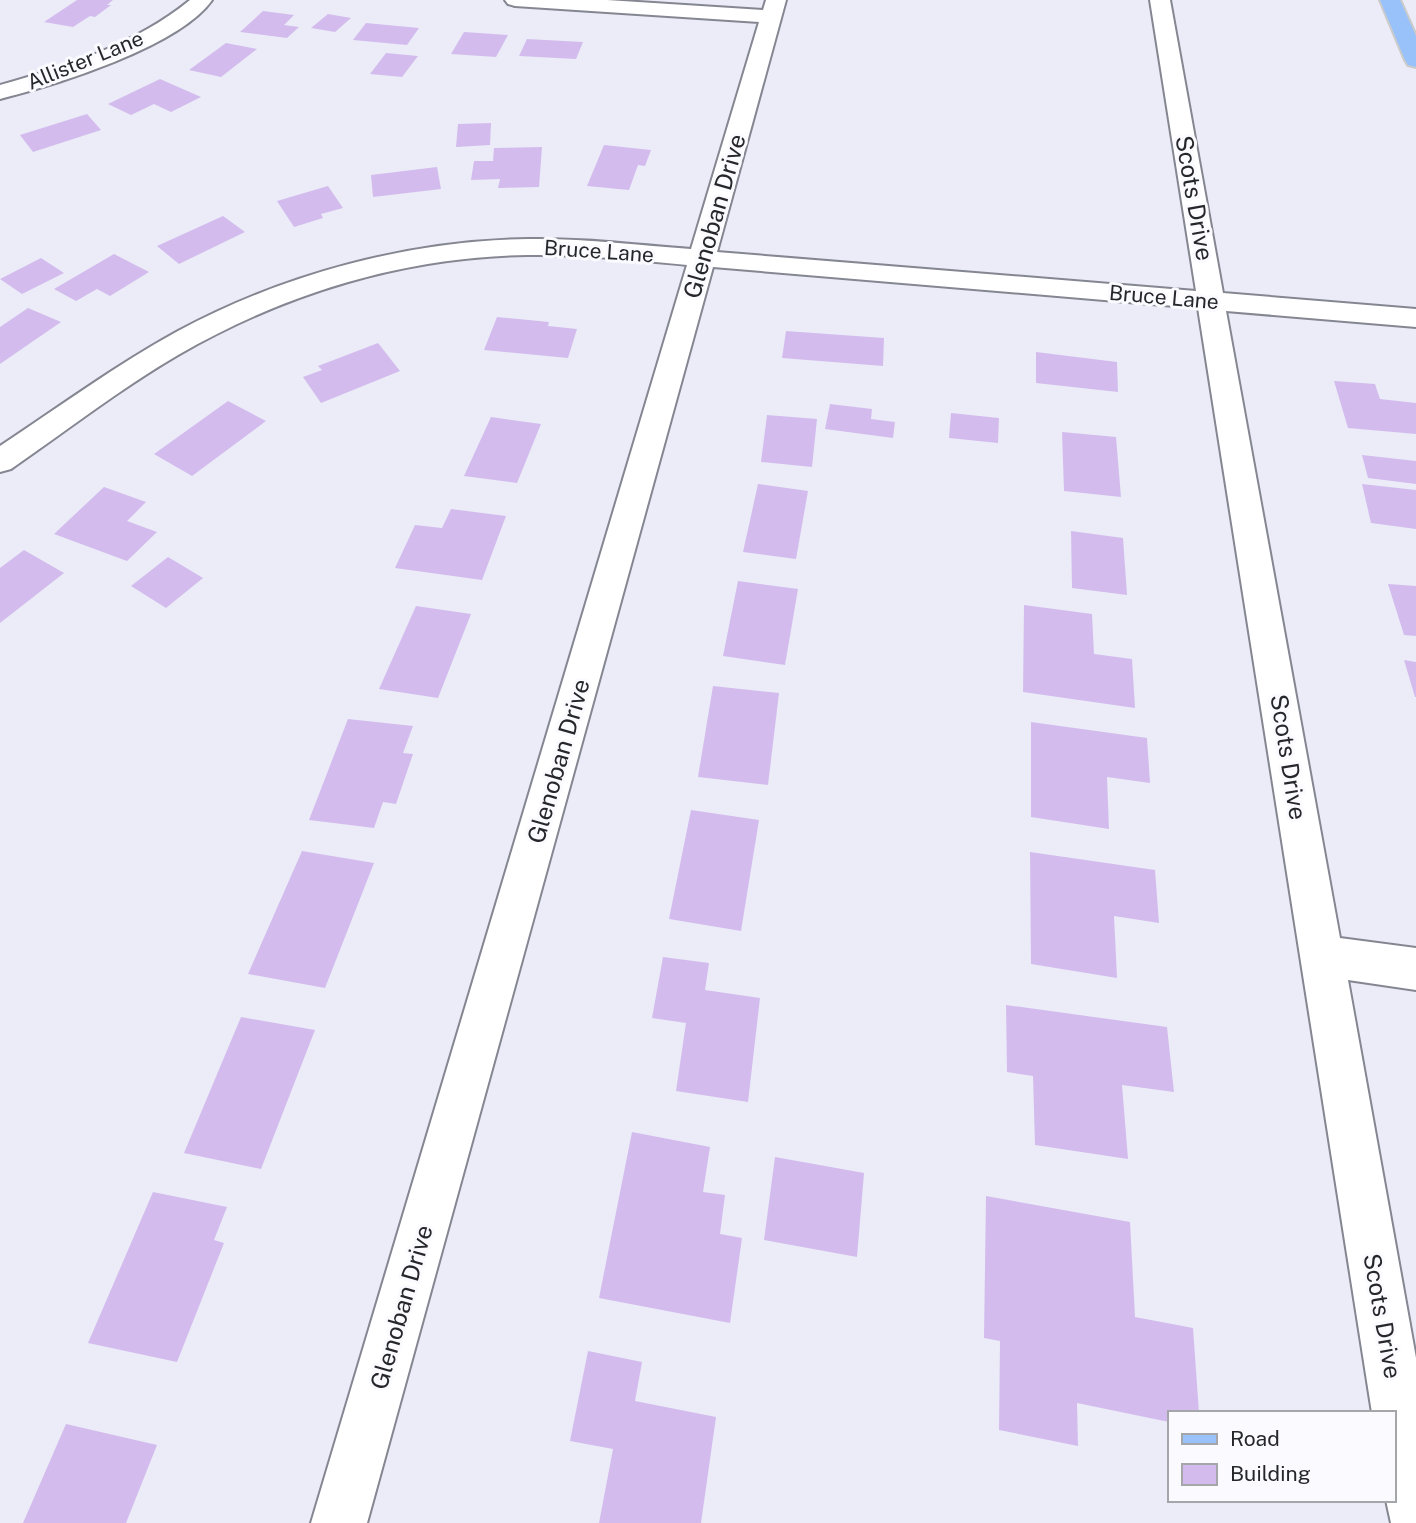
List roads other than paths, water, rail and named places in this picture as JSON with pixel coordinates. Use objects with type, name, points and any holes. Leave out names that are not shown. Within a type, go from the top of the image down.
[{"type":"main road","points":[[1390,0],[1416,60]]},
{"type":"street","name":"Allister Lane","points":[[0,92],[96,61],[143,39],[202,0]]},
{"type":"street","points":[[515,0],[774,8]]},
{"type":"street","name":"Scots Drive","points":[[1160,0],[1416,1514]]},
{"type":"street","name":"Glenoban Drive","points":[[339,1523],[774,8]]},
{"type":"street","name":"Bruce Lane","points":[[0,461],[189,337],[251,305],[338,274],[409,258],[482,248],[567,248],[1416,318]]},
{"type":"street","points":[[1322,956],[1416,969]]}]
